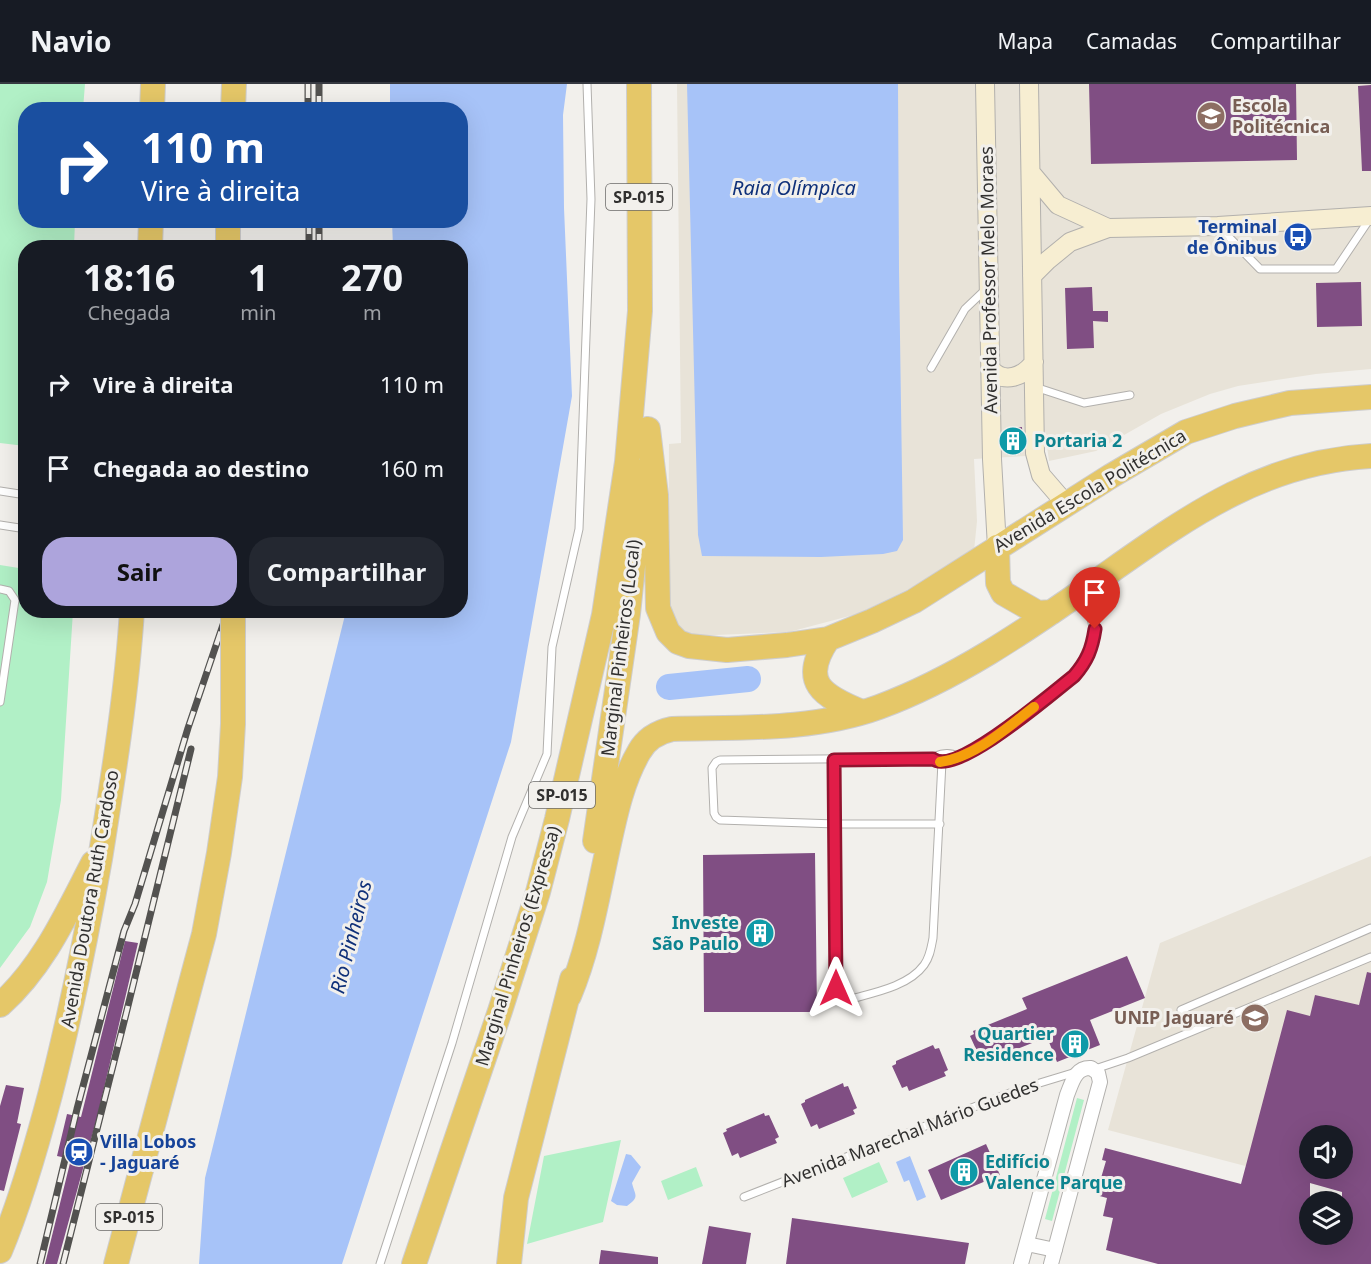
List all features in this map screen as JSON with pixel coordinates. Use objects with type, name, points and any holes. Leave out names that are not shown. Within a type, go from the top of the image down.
[{"type":"highway","points":[[152,102],[153,84]]},
{"type":"highway","points":[[233,102],[234,84]]},
{"type":"highway","name":"Marginal Pinheiros (Expressa)","points":[[414,1264],[538,892],[604,615],[627,462],[639,311],[639,84]]},
{"type":"highway","name":"Marginal Pinheiros (Local)","points":[[509,1264],[516,1198],[569,996],[595,843],[628,614],[648,429],[639,311]]},
{"type":"highway","name":"Avenida Escola Politécnica","points":[[648,429],[656,495],[658,608],[668,632],[678,642],[689,646],[727,650],[828,639],[872,621],[945,583],[997,547],[1186,432],[1235,416],[1290,403],[1371,397]]},
{"type":"highway","points":[[569,996],[584,957],[616,814],[626,783],[639,751],[663,730],[811,723],[862,712],[899,699],[948,676],[1052,612],[1203,509],[1249,485],[1316,464],[1371,456]]},
{"type":"highway","points":[[997,547],[998,583],[1003,593],[1038,613],[1052,612]]},
{"type":"highway","name":"Avenida Doutora Ruth Cardoso","points":[[0,1251],[38,1142],[66,1033],[86,940],[117,746],[131,618]]},
{"type":"highway","name":"SP-015","points":[[116,1264],[204,934],[219,853],[230,777],[233,724],[233,618]]},
{"type":"highway","points":[[828,639],[816,660],[814,671],[818,683],[832,699],[862,712]]},
{"type":"highway","points":[[0,1005],[42,957],[101,851]]},
{"type":"street","name":"Avenida Professor Melo Moraes","points":[[985,84],[992,369],[992,470],[997,547]]},
{"type":"street","points":[[1029,84],[1035,453],[1037,465],[1048,485],[1066,504]]},
{"type":"street","points":[[1032,174],[1058,205],[1108,228]]},
{"type":"street","points":[[1032,276],[1070,242],[1108,228],[1218,226],[1371,217]]},
{"type":"street","points":[[992,369],[1000,377],[1008,378],[1028,371],[1034,363]]},
{"type":"street","name":"Avenida Marechal Mário Guedes","points":[[1022,1264],[1067,1095],[1078,1071],[1087,1067],[1095,1069]]},
{"type":"street","points":[[1051,1264],[1100,1082],[1095,1069]]},
{"type":"street","points":[[1027,1244],[1055,1250]]},
{"type":"lane","points":[[380,1264],[452,1043],[512,837],[547,754],[552,647],[579,530],[591,199],[587,84]]},
{"type":"lane","points":[[1218,226],[1260,269],[1336,268],[1371,217]]},
{"type":"lane","points":[[931,368],[965,309],[990,285]]},
{"type":"lane","points":[[1035,387],[1084,403],[1130,395]]},
{"type":"lane","points":[[0,491],[18,494]]},
{"type":"lane","points":[[0,525],[18,528]]},
{"type":"lane","points":[[0,589],[9,591],[15,600],[0,702]]},
{"type":"lane","points":[[940,824],[836,824],[718,819],[714,813],[712,768],[720,760],[933,759],[942,762],[987,743],[1074,676],[1086,662],[1093,648],[1095,629],[1081,592]]},
{"type":"lane","points":[[933,759],[940,754],[957,756]]},
{"type":"lane","points":[[834,760],[836,988],[838,995],[847,1000],[904,982],[924,965],[930,955],[933,938],[942,762]]},
{"type":"lane","points":[[1180,1010],[1371,928]]},
{"type":"lane","points":[[1095,1069],[1128,1058],[1371,957]]},
{"type":"lane","name":"Avenida Marechal Mário Guedes","points":[[744,1197],[1020,1089],[1078,1071]]},
{"type":"shaded area","points":[[677,84],[1371,84],[1371,369],[1316,374],[1238,386],[1210,394],[1161,414],[1096,451],[1049,461],[1045,431],[1024,432],[1026,456],[974,459],[977,521],[974,551],[917,585],[857,614],[789,632],[691,636],[678,628],[668,613],[669,444],[681,443]]},
{"type":"shaded area","name":"UNIP Jaguaré","points":[[1371,856],[1371,1199],[1353,1194],[1353,1191],[1341,1191],[1108,1130],[1160,943]]},
{"type":"green space","points":[[0,84],[85,84],[84,102],[18,102],[18,228],[75,228],[74,240],[18,240],[18,445],[0,443]]},
{"type":"green space","points":[[0,565],[18,568],[18,618],[73,618],[61,800],[47,882],[30,927],[0,968]]},
{"type":"green space","points":[[1077,1098],[1084,1100],[1052,1221],[1045,1219]]},
{"type":"green space","points":[[621,1140],[603,1222],[527,1244],[544,1156]]},
{"type":"green space","points":[[879,1162],[888,1182],[852,1198],[843,1178]]},
{"type":"green space","points":[[696,1167],[703,1186],[668,1200],[661,1181]]},
{"type":"water","name":"Rio Pinheiros","points":[[390,84],[567,84],[563,115],[564,208],[572,396],[511,742],[342,1264],[199,1264],[205,1178],[344,618],[468,618],[468,240],[393,240],[392,228],[468,228],[468,102],[390,102]]},
{"type":"water","name":"Raia Olímpica","points":[[687,84],[898,84],[903,540],[897,551],[883,554],[821,557],[702,556],[698,535]]},
{"type":"water","points":[[626,1154],[631,1155],[641,1167],[632,1183],[635,1198],[627,1206],[617,1205],[611,1201]]},
{"type":"water","points":[[910,1156],[926,1197],[917,1201],[909,1180],[904,1182],[896,1162]]},
{"type":"building","points":[[1089,84],[1296,84],[1297,160],[1091,164]]},
{"type":"building","points":[[1371,85],[1371,171],[1362,171],[1358,86]]},
{"type":"building","points":[[1361,282],[1362,326],[1317,327],[1316,283]]},
{"type":"building","points":[[1092,287],[1093,311],[1108,311],[1108,322],[1093,321],[1094,348],[1067,349],[1065,288]]},
{"type":"building","name":"Portaria 2","points":[[1022,427],[1023,451],[1020,454],[1012,454],[1011,443],[1003,444],[1003,433],[1007,428]]},
{"type":"building","name":"Investe São Paulo","points":[[815,853],[817,1012],[704,1012],[703,855]]},
{"type":"building","points":[[125,941],[138,943],[98,1114],[57,1264],[45,1264],[71,1159],[57,1156],[67,1114],[81,1117]]},
{"type":"building","points":[[1127,956],[1145,998],[1090,1020],[1100,1045],[1057,1062],[1047,1037],[987,1061],[985,1056],[980,1058],[970,1036],[974,1034],[973,1031],[1027,1009],[1022,998]]},
{"type":"building","points":[[1367,972],[1371,973],[1371,1264],[1158,1264],[1106,1250],[1113,1218],[1103,1216],[1107,1198],[1096,1195],[1106,1161],[1102,1160],[1105,1148],[1241,1184],[1287,1010],[1310,1016],[1315,995],[1359,1005]]},
{"type":"building","points":[[933,1045],[935,1049],[939,1048],[948,1070],[944,1072],[946,1076],[909,1091],[907,1086],[902,1088],[892,1066],[896,1064],[896,1061]]},
{"type":"building","points":[[843,1083],[844,1087],[848,1086],[857,1108],[853,1110],[855,1114],[819,1129],[817,1124],[811,1127],[801,1104]]},
{"type":"building","points":[[6,1085],[24,1088],[17,1123],[21,1124],[4,1191],[0,1190],[0,1106]]},
{"type":"building","points":[[764,1113],[765,1116],[769,1115],[779,1137],[775,1139],[777,1143],[740,1158],[738,1153],[732,1156],[723,1133],[727,1131],[726,1129]]},
{"type":"building","name":"Edifício Valence Parque","points":[[986,1144],[1000,1175],[941,1200],[928,1170]]},
{"type":"building","points":[[792,1218],[969,1243],[965,1264],[786,1264]]},
{"type":"building","points":[[709,1226],[751,1233],[746,1264],[702,1264]]},
{"type":"building","points":[[601,1250],[658,1257],[658,1264],[599,1264]]},
{"type":"waterway","points":[[669,687],[748,679]]},
{"type":"railway","points":[[308,84],[308,102]]},
{"type":"railway","points":[[319,84],[319,102]]},
{"type":"railway","points":[[309,228],[309,240]]},
{"type":"railway","points":[[319,228],[319,240]]},
{"type":"railway","points":[[40,1264],[77,1109],[124,931],[135,904],[188,728],[225,618]]},
{"type":"railway","points":[[63,1264],[191,749]]},
{"type":"slow traffic","points":[[940,762],[952,760],[979,748],[1034,707]]},
{"type":"place","name":"Escola Politécnica","points":[[1211,116]]},
{"type":"place","name":"Terminal de Ônibus","points":[[1298,237]]},
{"type":"place","name":"Portaria 2","points":[[1013,441]]},
{"type":"place","name":"Investe São Paulo","points":[[760,933]]},
{"type":"place","name":"UNIP Jaguaré","points":[[1255,1018]]},
{"type":"place","name":"Quartier Residence","points":[[1075,1044]]},
{"type":"place","name":"Villa Lobos - Jaguaré","points":[[79,1152]]},
{"type":"place","name":"Edifício Valence Parque","points":[[964,1172]]},
{"type":"route","points":[[836,988],[834,760],[933,759],[942,762],[979,748],[1074,676],[1086,662],[1093,648],[1095,629]]}]
